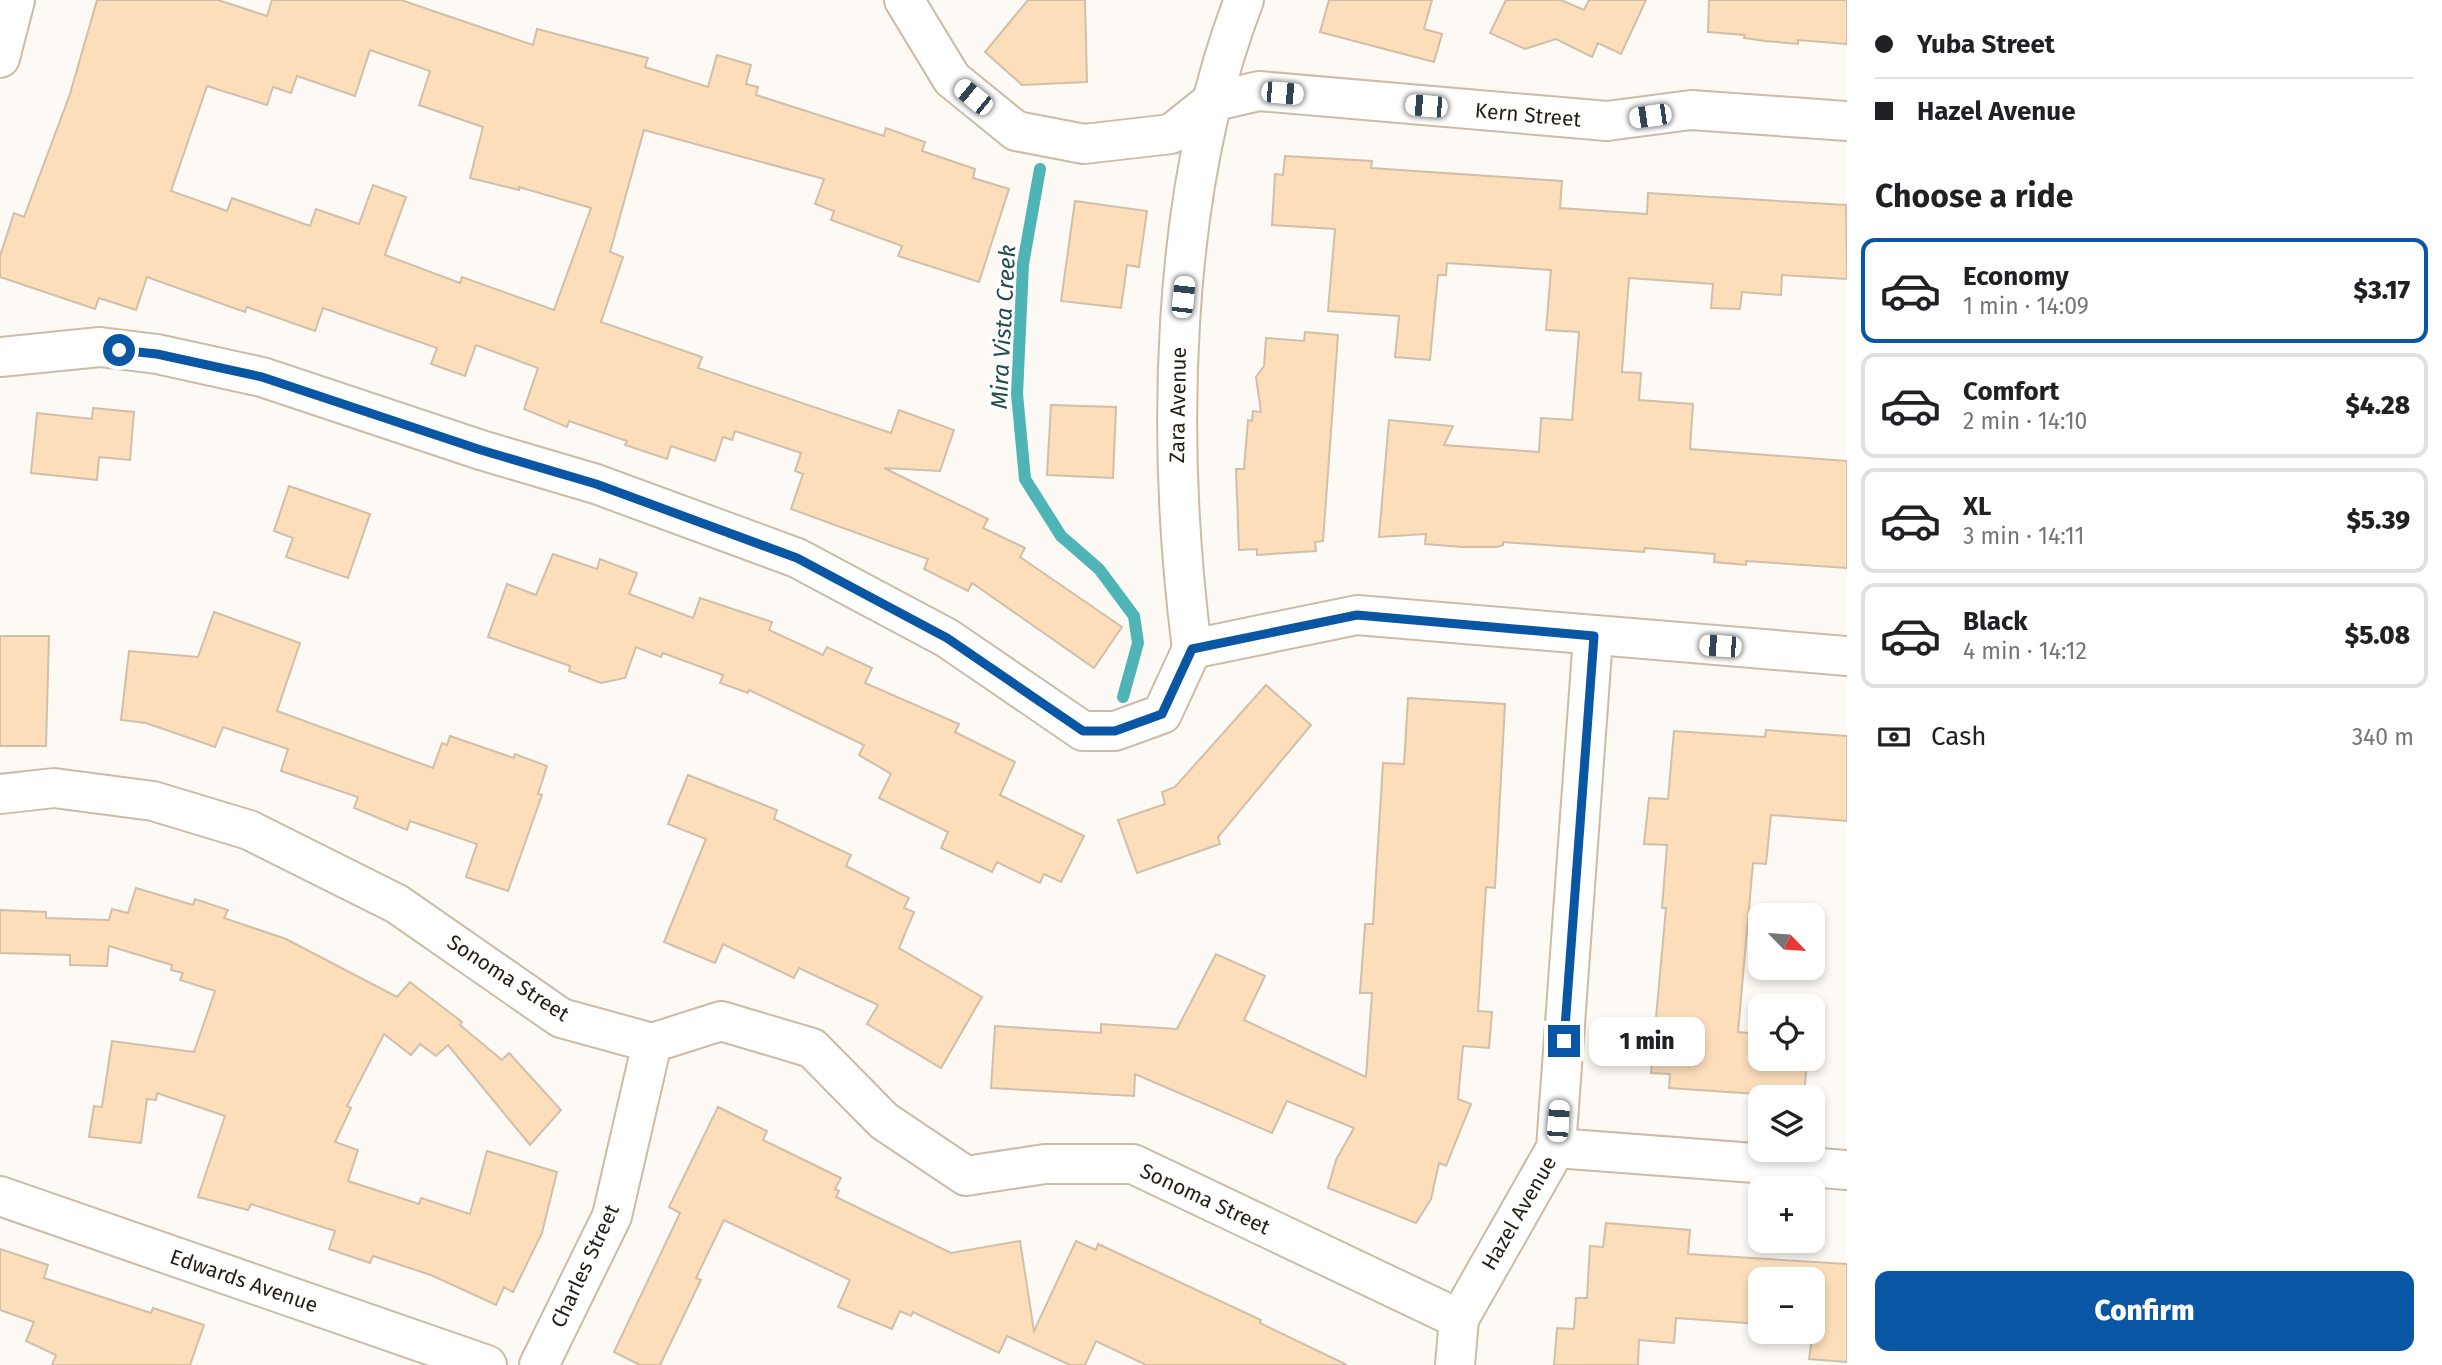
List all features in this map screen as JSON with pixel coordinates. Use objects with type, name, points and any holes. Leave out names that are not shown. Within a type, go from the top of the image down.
[{"type":"street","points":[[0,58],[15,0]]},
{"type":"street","points":[[904,0],[952,79],[1016,131],[1084,144],[1171,134],[1211,102]]},
{"type":"street","name":"Zara Avenue","points":[[1192,649],[1182,572],[1177,472],[1178,347],[1191,222],[1211,102],[1244,0]]},
{"type":"street","name":"Kern Street","points":[[1211,102],[1259,91],[1608,121],[1692,110],[1847,121]]},
{"type":"street","points":[[0,357],[100,347],[157,354],[262,377],[481,450],[596,484],[797,558],[947,638],[1083,731],[1115,731],[1162,714],[1192,649],[1357,615],[1847,656]]},
{"type":"street","name":"Hazel Avenue","points":[[1455,1365],[1459,1319],[1556,1148],[1594,636]]},
{"type":"street","name":"Sonoma Street","points":[[0,794],[54,788],[153,801],[249,830],[397,904],[561,1018],[652,1043],[721,1021],[812,1048],[884,1121],[965,1176],[1045,1164],[1133,1164],[1459,1319]]},
{"type":"street","name":"Charles Street","points":[[539,1365],[612,1216],[652,1043]]},
{"type":"street","points":[[1556,1148],[1847,1170]]},
{"type":"street","name":"Edwards Avenue","points":[[0,1196],[487,1365]]},
{"type":"building","points":[[97,0],[218,0],[267,16],[272,0],[401,0],[533,45],[537,29],[648,58],[645,67],[708,87],[717,55],[751,65],[746,84],[758,87],[756,95],[884,136],[886,128],[925,142],[922,151],[975,169],[973,178],[1009,189],[979,282],[898,256],[902,246],[831,220],[834,211],[815,204],[824,179],[644,130],[610,252],[623,257],[601,322],[702,357],[698,368],[891,433],[899,410],[954,430],[940,471],[884,468],[988,519],[983,528],[1025,548],[1020,557],[1122,627],[1094,668],[972,583],[968,591],[924,569],[928,559],[791,509],[803,474],[795,471],[801,453],[735,431],[732,440],[723,437],[715,461],[671,446],[667,459],[625,445],[627,441],[569,421],[567,427],[524,409],[538,368],[476,345],[465,376],[431,364],[437,348],[323,308],[315,331],[247,307],[245,312],[147,277],[136,310],[99,298],[95,309],[0,277],[0,256],[14,213],[24,217],[70,94]],"holes":[[[370,50],[430,71],[419,105],[483,127],[470,178],[519,190],[519,187],[591,208],[554,310],[462,277],[460,283],[385,255],[406,197],[373,185],[359,224],[316,209],[310,226],[232,198],[227,211],[171,191],[207,86],[267,105],[273,87],[291,93],[297,76],[355,96]]]},
{"type":"building","points":[[1028,0],[1085,0],[1087,82],[1022,85],[985,52]]},
{"type":"building","points":[[1329,0],[1432,0],[1424,29],[1442,34],[1434,62],[1320,32]]},
{"type":"building","points":[[1506,0],[1561,0],[1584,10],[1589,0],[1646,0],[1621,54],[1598,43],[1592,57],[1556,39],[1525,49],[1490,33]]},
{"type":"building","points":[[1709,0],[1847,0],[1847,44],[1798,40],[1798,44],[1708,32]]},
{"type":"building","points":[[1285,156],[1372,161],[1371,168],[1562,181],[1560,208],[1647,214],[1648,193],[1846,205],[1847,279],[1782,275],[1781,295],[1742,292],[1740,309],[1711,308],[1713,284],[1629,278],[1622,372],[1641,373],[1639,400],[1693,404],[1690,449],[1847,461],[1847,568],[1746,561],[1746,565],[1714,562],[1715,554],[1645,548],[1644,552],[1503,542],[1503,545],[1497,547],[1463,547],[1425,544],[1426,534],[1379,537],[1389,420],[1453,426],[1444,445],[1539,452],[1541,418],[1572,420],[1579,332],[1546,330],[1551,270],[1447,263],[1446,275],[1438,275],[1430,360],[1395,357],[1399,316],[1328,311],[1335,229],[1272,225],[1275,174],[1283,175]]},
{"type":"building","points":[[1075,201],[1147,211],[1139,267],[1127,265],[1121,308],[1061,301]]},
{"type":"building","points":[[1305,332],[1338,335],[1323,541],[1315,542],[1316,551],[1257,555],[1257,549],[1239,550],[1236,469],[1244,469],[1248,420],[1252,421],[1253,411],[1261,412],[1256,377],[1264,366],[1266,338],[1304,341]]},
{"type":"building","points":[[1051,405],[1116,407],[1113,478],[1047,475]]},
{"type":"building","points":[[93,408],[134,412],[130,460],[99,457],[97,480],[31,473],[37,413],[92,419]]},
{"type":"building","points":[[289,486],[370,514],[348,578],[286,557],[293,538],[274,531]]},
{"type":"building","points":[[553,554],[597,569],[600,559],[637,573],[629,594],[693,618],[700,598],[772,622],[769,630],[823,655],[827,647],[872,668],[865,683],[959,724],[955,732],[1015,762],[1000,795],[1084,836],[1061,882],[1044,874],[1040,883],[997,862],[992,872],[941,848],[948,832],[879,798],[891,774],[859,755],[864,745],[749,690],[748,693],[720,683],[723,675],[663,653],[661,657],[636,647],[625,678],[601,683],[569,671],[570,666],[488,637],[507,584],[536,595]]},
{"type":"building","points":[[214,612],[300,643],[277,711],[433,768],[442,743],[447,745],[450,736],[514,758],[515,754],[547,766],[538,794],[542,795],[508,891],[466,877],[477,844],[410,821],[407,830],[354,808],[358,797],[281,771],[288,749],[223,727],[215,747],[146,723],[121,720],[129,651],[198,657]]},
{"type":"building","points":[[0,636],[49,636],[46,746],[0,746]]},
{"type":"building","points":[[1266,685],[1311,725],[1218,837],[1220,844],[1137,873],[1118,820],[1165,804],[1162,792],[1175,787]]},
{"type":"building","points":[[1408,698],[1505,704],[1495,888],[1486,887],[1478,1011],[1492,1012],[1489,1048],[1463,1046],[1458,1099],[1471,1104],[1446,1166],[1439,1163],[1431,1199],[1416,1223],[1328,1188],[1336,1160],[1354,1128],[1287,1101],[1272,1133],[1135,1074],[1134,1096],[991,1088],[995,1026],[1101,1033],[1101,1024],[1177,1029],[1216,954],[1265,976],[1244,1020],[1366,1077],[1372,993],[1360,993],[1365,924],[1373,924],[1383,763],[1404,764]]},
{"type":"building","points":[[1766,730],[1847,736],[1847,821],[1771,815],[1766,864],[1753,863],[1748,903],[1738,1032],[1748,1033],[1748,1071],[1806,1071],[1805,1085],[1748,1085],[1748,1093],[1669,1088],[1670,1074],[1651,1073],[1666,908],[1662,908],[1667,845],[1644,844],[1649,798],[1668,799],[1674,731],[1765,737]]},
{"type":"building","points":[[688,775],[777,810],[774,819],[851,855],[846,866],[909,898],[904,908],[914,912],[899,948],[982,997],[941,1068],[867,1024],[878,1005],[799,968],[794,978],[723,944],[715,963],[664,942],[706,839],[668,824]]},
{"type":"building","points":[[136,888],[193,905],[195,899],[228,910],[224,918],[286,939],[397,997],[410,982],[462,1022],[460,1025],[502,1060],[509,1053],[561,1110],[530,1145],[448,1045],[436,1056],[420,1044],[411,1055],[384,1034],[347,1106],[351,1108],[335,1142],[358,1150],[348,1181],[419,1204],[421,1198],[470,1214],[487,1151],[557,1172],[542,1233],[513,1292],[504,1287],[496,1305],[431,1275],[373,1256],[370,1263],[329,1249],[335,1231],[251,1204],[248,1210],[198,1197],[225,1116],[157,1093],[156,1100],[147,1099],[141,1143],[89,1137],[94,1106],[102,1107],[112,1041],[194,1052],[215,991],[180,980],[183,973],[171,970],[172,965],[109,946],[107,966],[70,965],[70,955],[0,953],[0,910],[46,912],[46,918],[109,920],[112,909],[128,913]]},
{"type":"building","points":[[718,1107],[767,1131],[763,1140],[841,1178],[835,1189],[839,1191],[836,1197],[951,1253],[1020,1241],[1034,1331],[1076,1241],[1096,1250],[1098,1244],[1261,1320],[1260,1323],[1347,1365],[1146,1365],[1096,1341],[1085,1365],[1070,1365],[1007,1336],[999,1353],[913,1312],[911,1316],[900,1311],[892,1329],[838,1307],[850,1280],[724,1220],[696,1278],[701,1280],[660,1365],[640,1365],[614,1352],[680,1213],[669,1207]]},
{"type":"building","points":[[1606,1223],[1690,1230],[1688,1254],[1847,1264],[1847,1362],[1809,1359],[1811,1344],[1825,1344],[1825,1267],[1748,1267],[1748,1323],[1676,1318],[1674,1343],[1639,1340],[1638,1365],[1554,1365],[1557,1328],[1574,1329],[1576,1298],[1587,1298],[1590,1246],[1603,1247]]},
{"type":"building","points":[[0,1249],[48,1265],[44,1278],[151,1313],[153,1308],[204,1325],[190,1365],[52,1365],[56,1355],[26,1341],[34,1322],[0,1310]]},
{"type":"waterway","name":"Mira Vista Creek","points":[[1040,169],[1023,264],[1017,394],[1025,479],[1061,536],[1099,569],[1134,616],[1138,643],[1123,697]]},
{"type":"route","points":[[119,350],[157,354],[262,377],[481,450],[596,484],[797,558],[947,638],[1083,731],[1115,731],[1162,714],[1192,649],[1357,615],[1594,636],[1564,1041]]}]
